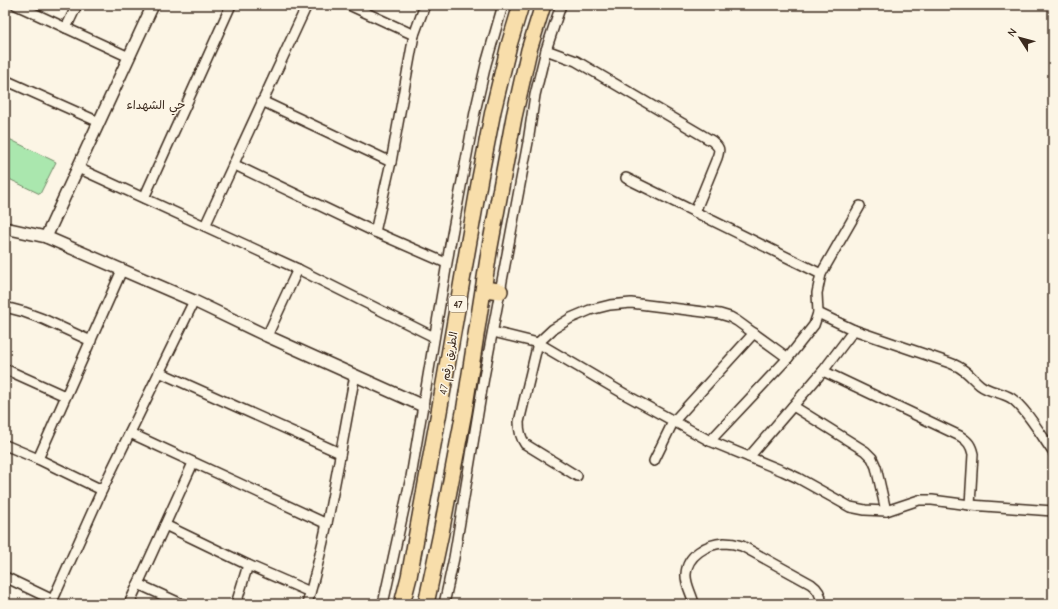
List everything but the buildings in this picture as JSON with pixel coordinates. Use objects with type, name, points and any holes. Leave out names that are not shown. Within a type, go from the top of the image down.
[{"type":"highway","name":"الطريق رقم 47","points":[[402,604],[410,569],[439,412],[493,111],[509,45],[521,5]]},
{"type":"highway","name":"الطريق رقم 47","points":[[426,604],[464,412],[503,177],[529,50],[543,5]]},
{"type":"highway","points":[[509,45],[529,50]]},
{"type":"highway","points":[[484,288],[500,292]]},
{"type":"street","points":[[16,5],[129,57]]},
{"type":"street","points":[[66,28],[77,5]]},
{"type":"street","points":[[46,237],[153,5]]},
{"type":"street","points":[[144,198],[231,5]]},
{"type":"street","points":[[205,226],[307,5]]},
{"type":"street","points":[[349,5],[414,35]]},
{"type":"street","points":[[375,232],[391,162],[414,35],[425,5]]},
{"type":"street","points":[[383,604],[411,477],[446,263],[474,112],[502,5]]},
{"type":"street","points":[[444,604],[454,558],[535,95],[546,50],[561,5]]},
{"type":"street","points":[[546,50],[576,61],[712,141],[718,146],[719,151],[717,158],[695,212]]},
{"type":"street","points":[[5,80],[99,122]]},
{"type":"street","points":[[262,101],[391,162]]},
{"type":"street","points":[[233,164],[375,232],[446,263]]},
{"type":"street","points":[[78,168],[298,269],[434,337]]},
{"type":"street","points":[[626,178],[821,274]]},
{"type":"street","points":[[710,442],[788,358],[814,325],[818,313],[817,293],[821,274],[860,206]]},
{"type":"street","points":[[5,228],[46,237],[194,301],[267,336],[423,406]]},
{"type":"street","points":[[267,336],[298,269]]},
{"type":"street","points":[[38,459],[122,270]]},
{"type":"street","points":[[5,577],[52,602],[102,490],[194,301]]},
{"type":"street","points":[[577,476],[525,444],[519,430],[519,422],[538,343],[553,329],[571,318],[590,310],[610,305],[631,304],[720,314],[737,321],[788,358]]},
{"type":"street","points":[[5,306],[43,318],[91,341]]},
{"type":"street","points":[[818,313],[854,330],[950,363],[966,372],[988,390],[1011,398],[1028,416],[1053,452]]},
{"type":"street","points":[[749,457],[823,371],[854,330]]},
{"type":"street","points":[[493,332],[538,343],[710,442],[793,475],[850,507],[865,510],[886,511],[919,500],[932,500],[970,505],[1053,511]]},
{"type":"street","points":[[654,461],[674,422],[754,333]]},
{"type":"street","points":[[5,369],[65,396]]},
{"type":"street","points":[[823,371],[953,432],[966,440],[971,446],[973,454],[970,505]]},
{"type":"street","points":[[159,372],[340,454]]},
{"type":"street","points":[[307,604],[328,524],[355,375]]},
{"type":"street","points":[[793,406],[865,451],[872,458],[876,467],[886,511]]},
{"type":"street","points":[[130,433],[328,524]]},
{"type":"street","points":[[5,445],[102,490]]},
{"type":"street","points":[[129,604],[193,463]]},
{"type":"street","points":[[165,525],[248,565],[310,592]]},
{"type":"street","points":[[694,604],[686,579],[689,563],[701,550],[712,545],[724,543],[742,546],[811,584],[819,593],[821,604]]},
{"type":"street","points":[[236,604],[248,565]]},
{"type":"street","points":[[138,584],[182,604]]},
{"type":"green space","points":[[5,137],[56,162],[40,194],[5,177]]},
{"type":"district","name":"حي الشهداء","points":[[156,105]]}]
